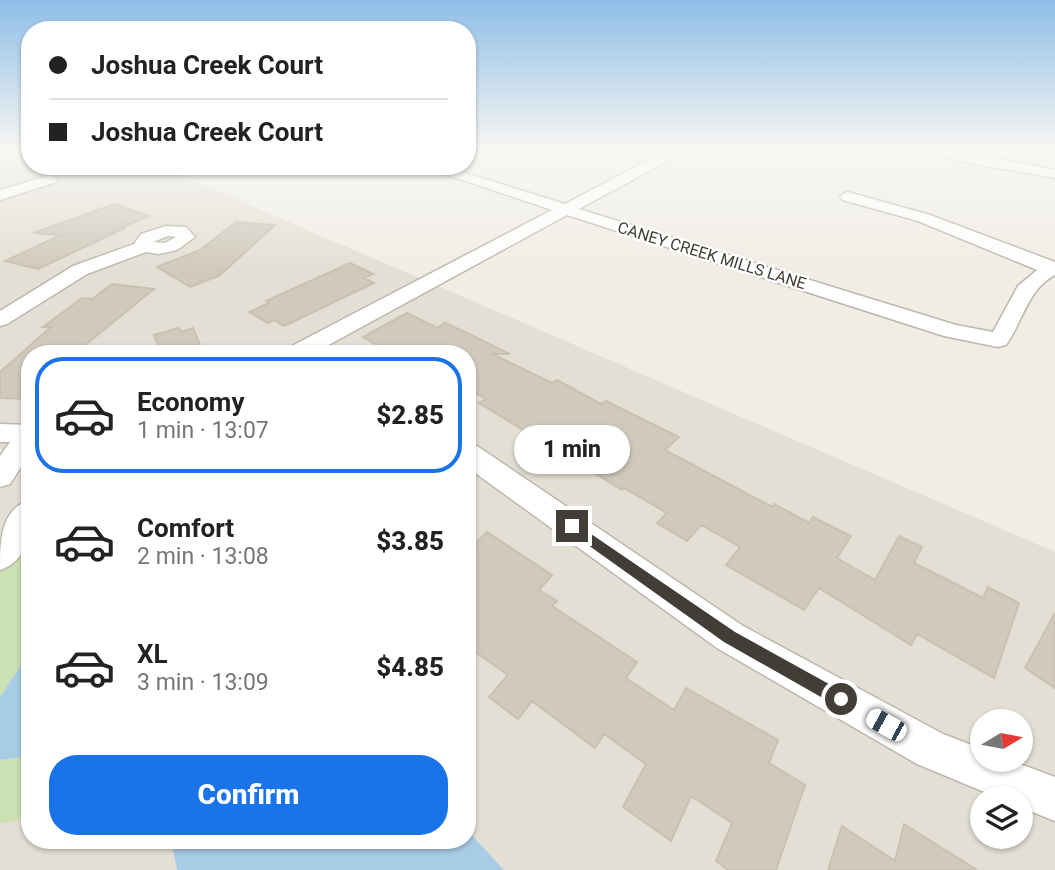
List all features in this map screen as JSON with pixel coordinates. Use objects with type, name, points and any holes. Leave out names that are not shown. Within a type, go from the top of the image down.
[{"type":"street","points":[[0,195],[20,189]]},
{"type":"street","name":"CANEY CREEK MILLS LANE","points":[[501,189],[952,331],[998,340],[1008,328],[1023,292],[1033,278],[1054,269]]},
{"type":"street","points":[[313,345],[604,189]]},
{"type":"street","points":[[848,197],[934,221],[1054,269]]},
{"type":"street","points":[[0,320],[80,270],[145,246]]},
{"type":"street","points":[[0,433],[21,434]]},
{"type":"street","points":[[0,477],[21,446]]},
{"type":"street","points":[[476,459],[730,637],[931,750],[1055,799]]},
{"type":"street","points":[[0,557],[21,525]]},
{"type":"shaded area","points":[[0,189],[211,189],[1055,552],[1055,870],[504,870],[476,840],[476,345],[21,345],[21,543],[0,570],[0,468],[4,452],[0,449]]},
{"type":"shaded area","points":[[21,819],[21,849],[173,849],[177,870],[0,870],[0,824]]},
{"type":"green space","points":[[21,543],[21,665],[0,697],[0,570]]},
{"type":"green space","points":[[21,757],[21,819],[0,824],[0,760]]},
{"type":"water","points":[[21,665],[21,757],[0,760],[0,697]]},
{"type":"water","points":[[476,840],[504,870],[177,870],[173,849],[476,849]]},
{"type":"building","points":[[115,204],[149,216],[38,269],[5,261],[61,235],[33,233]]},
{"type":"building","points":[[236,222],[275,225],[219,276],[190,287],[157,267],[200,250]]},
{"type":"building","points":[[350,263],[373,274],[364,278],[374,283],[284,326],[274,320],[268,323],[249,312],[269,303],[266,301]]},
{"type":"building","points":[[112,284],[154,289],[85,345],[31,345],[51,327],[43,327],[82,298],[92,299]]},
{"type":"building","points":[[407,313],[437,328],[445,323],[467,333],[510,354],[492,354],[552,383],[557,380],[601,404],[606,401],[679,437],[665,450],[772,507],[774,504],[809,523],[813,517],[851,536],[837,558],[875,580],[899,536],[922,547],[914,563],[983,598],[988,587],[1019,603],[994,678],[917,634],[911,645],[819,588],[804,610],[726,565],[740,547],[701,525],[687,541],[657,523],[667,513],[624,488],[622,490],[567,456],[571,453],[538,432],[533,436],[479,403],[486,399],[476,393],[476,345],[377,345],[363,337]]},
{"type":"building","points":[[179,328],[181,332],[193,328],[200,345],[158,345],[154,335]]},
{"type":"building","points":[[21,353],[21,399],[0,398],[0,372]]},
{"type":"building","points":[[487,532],[552,575],[539,590],[557,601],[552,606],[637,662],[626,678],[674,710],[686,688],[778,740],[769,763],[805,785],[776,870],[728,870],[716,861],[732,823],[691,796],[671,841],[623,807],[646,764],[604,734],[595,748],[532,701],[518,719],[489,697],[508,675],[476,652],[476,543]]},
{"type":"building","points":[[1055,613],[1055,688],[1025,668]]},
{"type":"building","points":[[904,824],[977,870],[828,870],[842,826],[895,861]]},
{"type":"route","points":[[572,526],[730,637],[841,699]]}]
